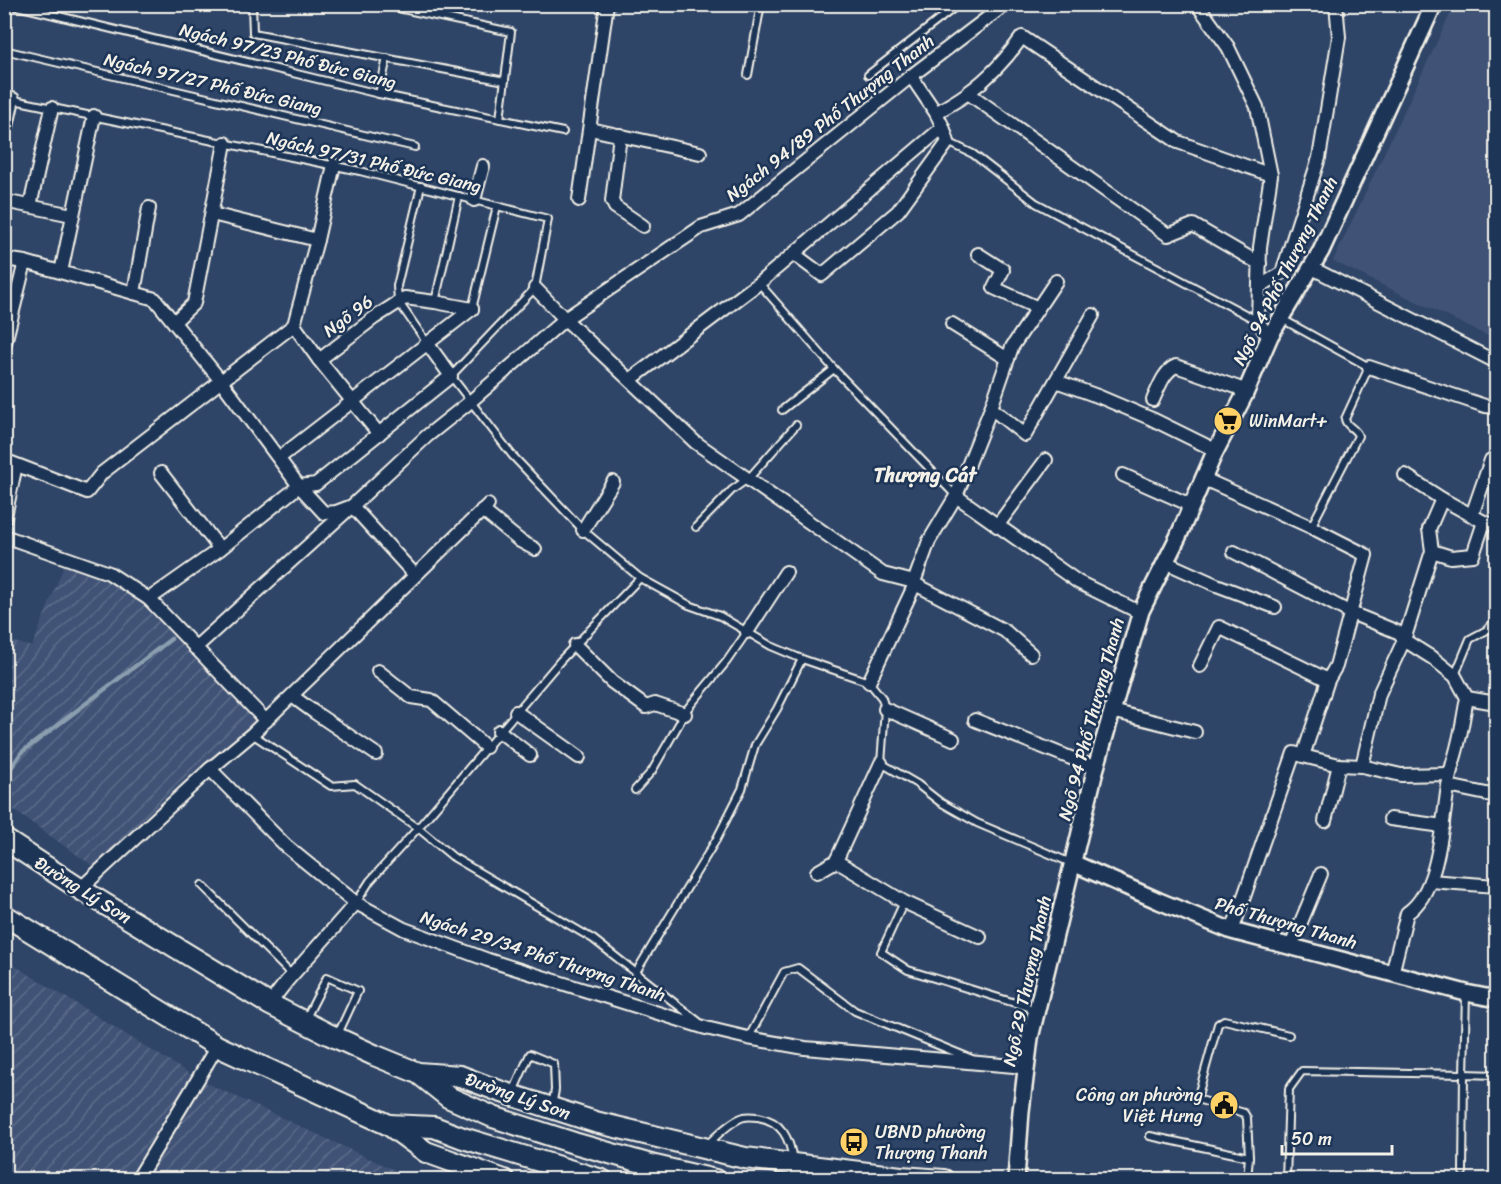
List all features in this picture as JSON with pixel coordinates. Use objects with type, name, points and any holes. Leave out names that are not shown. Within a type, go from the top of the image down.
[{"type":"highway","name":"Đường Lý Sơn","points":[[4,839],[80,890],[270,1004],[336,1037],[418,1072],[460,1076],[595,1122],[745,1158],[902,1177],[944,1179]]},
{"type":"highway","points":[[4,915],[216,1046],[389,1125],[426,1152],[504,1179]]},
{"type":"highway","points":[[418,1072],[448,1097],[493,1117],[655,1166],[715,1179]]},
{"type":"highway","points":[[389,1125],[434,1127],[602,1179]]},
{"type":"street","points":[[579,200],[607,4]]},
{"type":"street","name":"Ngách 94/89 Phố Thượng Thanh","points":[[195,648],[427,436],[565,319],[701,227],[739,215],[911,76],[1006,4]]},
{"type":"street","points":[[1197,4],[1227,46],[1257,107],[1272,175],[1260,247],[1258,321],[1270,336]]},
{"type":"street","points":[[1259,287],[1282,273],[1319,158],[1339,37],[1336,4]]},
{"type":"street","name":"Ngõ 94 Phố Thượng Thanh","points":[[1073,863],[1095,771],[1141,611],[1189,513],[1214,454],[1245,396],[1270,336],[1321,251],[1434,4]]},
{"type":"street","points":[[936,112],[968,93],[1006,59],[1022,37],[1178,142],[1272,175]]},
{"type":"street","points":[[794,254],[822,275],[898,211],[948,142],[936,112],[931,108],[911,76]]},
{"type":"street","points":[[968,93],[1168,236],[1193,225],[1260,264]]},
{"type":"street","points":[[4,140],[9,99]]},
{"type":"street","points":[[30,206],[52,108]]},
{"type":"street","points":[[61,272],[94,116]]},
{"type":"street","points":[[630,380],[759,283],[943,127]]},
{"type":"street","points":[[590,129],[700,153]]},
{"type":"street","points":[[620,135],[612,201],[615,207],[643,226]]},
{"type":"street","points":[[174,322],[195,303],[225,143]]},
{"type":"street","points":[[4,521],[10,462],[87,492],[102,473],[294,325],[334,165]]},
{"type":"street","points":[[474,200],[483,166]]},
{"type":"street","points":[[4,201],[72,215]]},
{"type":"street","points":[[134,293],[149,208]]},
{"type":"street","points":[[212,214],[317,240]]},
{"type":"street","points":[[978,254],[1003,270],[994,288],[1038,308]]},
{"type":"street","points":[[4,259],[25,262],[154,299],[221,381],[299,486],[324,513],[336,512],[352,506],[416,575]]},
{"type":"street","points":[[4,347],[25,262]]},
{"type":"street","points":[[1312,268],[1497,362]]},
{"type":"street","points":[[869,682],[914,583],[929,541],[956,496],[991,408],[1012,347],[1056,281]]},
{"type":"street","points":[[535,288],[695,442],[883,574],[914,583],[1005,632],[1031,654]]},
{"type":"street","points":[[398,301],[405,298],[472,309]]},
{"type":"street","name":"Ngõ 96","points":[[319,360],[398,301]]},
{"type":"street","points":[[279,458],[472,309]]},
{"type":"street","points":[[991,408],[1026,435],[1093,315]]},
{"type":"street","points":[[952,324],[1008,359]]},
{"type":"street","points":[[294,325],[378,434]]},
{"type":"street","points":[[149,599],[219,549],[299,486],[316,484],[451,376],[427,343]]},
{"type":"street","points":[[1153,399],[1164,377],[1170,369],[1176,366],[1239,388],[1245,396]]},
{"type":"street","points":[[1369,367],[1485,406],[1497,406]]},
{"type":"street","points":[[1056,381],[1152,419],[1211,448],[1214,454]]},
{"type":"street","points":[[997,526],[1046,460]]},
{"type":"street","points":[[1472,515],[1491,460]]},
{"type":"street","points":[[161,473],[219,549]]},
{"type":"street","points":[[1123,475],[1186,504],[1189,513]]},
{"type":"street","points":[[1405,475],[1442,499],[1490,524],[1473,555],[1451,558],[1432,551]]},
{"type":"street","points":[[1204,478],[1366,555],[1352,614],[1336,666],[1328,680],[1303,756]]},
{"type":"street","points":[[583,530],[613,482]]},
{"type":"street","points":[[956,496],[1078,582],[1141,611]]},
{"type":"street","points":[[1362,766],[1379,694],[1404,640],[1432,551],[1429,529],[1442,499]]},
{"type":"street","points":[[80,890],[266,721],[485,507],[520,541],[535,549]]},
{"type":"street","points":[[4,536],[109,573],[149,599],[266,721]]},
{"type":"street","points":[[1234,552],[1352,614],[1400,633],[1404,640],[1455,676],[1467,698],[1449,780],[1435,866],[1430,881],[1415,908],[1407,913],[1392,974]]},
{"type":"street","points":[[1165,562],[1214,584],[1275,607]]},
{"type":"street","points":[[747,632],[786,572]]},
{"type":"street","points":[[1200,666],[1219,627],[1328,680]]},
{"type":"street","points":[[575,645],[612,682],[646,706],[655,704],[685,714]]},
{"type":"street","points":[[378,671],[411,697],[431,700],[486,747]]},
{"type":"street","points":[[292,696],[376,754]]},
{"type":"street","points":[[1467,698],[1497,703]]},
{"type":"street","points":[[885,709],[953,739]]},
{"type":"street","points":[[1112,711],[1195,732]]},
{"type":"street","points":[[516,712],[579,757]]},
{"type":"street","points":[[975,720],[1091,766],[1095,771]]},
{"type":"street","points":[[500,731],[530,755]]},
{"type":"street","points":[[1232,931],[1294,753],[1339,765],[1362,766],[1449,780],[1497,795]]},
{"type":"street","points":[[817,872],[836,861],[881,763]]},
{"type":"street","points":[[1325,821],[1339,765]]},
{"type":"street","name":"Ngách 29/34 Phố Thượng Thanh","points":[[210,770],[286,846],[356,903],[404,929],[488,960],[706,1028],[748,1038],[815,1049],[1027,1069]]},
{"type":"street","points":[[1390,819],[1443,826]]},
{"type":"street","points":[[836,861],[904,903],[980,937]]},
{"type":"street","name":"Phố Thượng Thanh","points":[[1073,863],[1159,902],[1232,931],[1466,993],[1497,999]]},
{"type":"street","name":"Ngõ 29 Thượng Thanh","points":[[1016,1179],[1030,1038],[1073,863]]},
{"type":"street","points":[[1291,946],[1321,874]]},
{"type":"street","points":[[1430,881],[1497,886]]},
{"type":"street","points":[[270,1004],[292,975],[356,903]]},
{"type":"street","points":[[137,1179],[216,1046]]},
{"type":"lane","name":"Ngách 97/23 Phố Đức Giang","points":[[7,4],[379,94],[563,132]]},
{"type":"lane","points":[[379,4],[511,32],[500,119]]},
{"type":"lane","points":[[748,75],[761,4]]},
{"type":"lane","points":[[868,75],[959,4]]},
{"type":"lane","points":[[250,5],[253,33],[505,81]]},
{"type":"lane","name":"Ngách 97/27 Phố Đức Giang","points":[[4,50],[415,147]]},
{"type":"lane","points":[[379,94],[387,58]]},
{"type":"lane","name":"Ngách 97/31 Phố Đức Giang","points":[[9,99],[334,165],[548,219],[535,288]]},
{"type":"lane","points":[[948,142],[973,154],[1036,203],[1258,321]]},
{"type":"lane","points":[[421,186],[397,286],[398,301],[427,343]]},
{"type":"lane","points":[[435,302],[459,196]]},
{"type":"lane","points":[[472,309],[497,206]]},
{"type":"lane","points":[[759,283],[834,369],[956,496]]},
{"type":"lane","points":[[535,288],[451,376],[512,455],[583,530],[640,578],[688,605],[720,616],[771,646],[869,682],[882,699],[885,709],[881,763],[917,784],[940,802],[977,823],[1073,863]]},
{"type":"lane","points":[[1282,319],[1369,367],[1346,419],[1347,425],[1357,432],[1358,436],[1311,527]]},
{"type":"lane","points":[[782,410],[834,369]]},
{"type":"lane","points":[[696,527],[732,490],[749,478],[796,425]]},
{"type":"lane","points":[[356,903],[370,881],[516,712],[575,645],[640,578]]},
{"type":"lane","points":[[1455,676],[1470,639],[1487,630],[1497,618]]},
{"type":"lane","points":[[634,790],[652,771],[685,714],[747,632]]},
{"type":"lane","points":[[636,972],[716,840],[742,789],[755,745],[777,709],[802,659]]},
{"type":"lane","name":"Ngách 29/34 Phố Thượng Thanh","points":[[252,734],[331,786],[355,784],[418,828],[453,857],[593,939],[706,1028]]},
{"type":"lane","points":[[202,885],[292,975]]},
{"type":"lane","points":[[904,903],[881,952],[908,970],[1028,1007],[1036,1014]]},
{"type":"lane","points":[[748,1038],[784,972],[798,968],[855,1011],[981,1063]]},
{"type":"lane","points":[[304,1022],[327,977],[358,991],[336,1037]]},
{"type":"lane","points":[[1463,1172],[1466,993]]},
{"type":"lane","points":[[1247,1179],[1249,1157],[1247,1118],[1244,1113],[1197,1099],[1218,1024],[1224,1020],[1289,1035]]},
{"type":"lane","points":[[512,1095],[530,1054],[554,1064],[555,1090],[551,1108]]},
{"type":"lane","points":[[1286,1179],[1289,1089],[1302,1071],[1497,1075]]},
{"type":"lane","points":[[704,1148],[728,1127],[744,1117],[753,1116],[768,1119],[781,1128],[788,1138],[794,1164]]},
{"type":"lane","points":[[1150,1136],[1249,1157]]},
{"type":"shaded area","points":[[1455,4],[1496,9],[1496,340],[1333,261]]},
{"type":"shaded area","points":[[67,558],[149,599],[266,721],[100,871],[5,804],[4,639],[32,647]]},
{"type":"shaded area","points":[[4,959],[198,1079],[407,1176],[405,1179],[5,1179]]},
{"type":"waterway","points":[[4,778],[22,752],[171,639]]},
{"type":"place","name":"WinMart+","points":[[1228,421]]},
{"type":"place","name":"Công an phường Việt Hưng","points":[[1224,1105]]},
{"type":"place","name":"UBND phường Thượng Thanh","points":[[854,1142]]},
{"type":"district","name":"Thượng Cát","points":[[925,475]]}]
